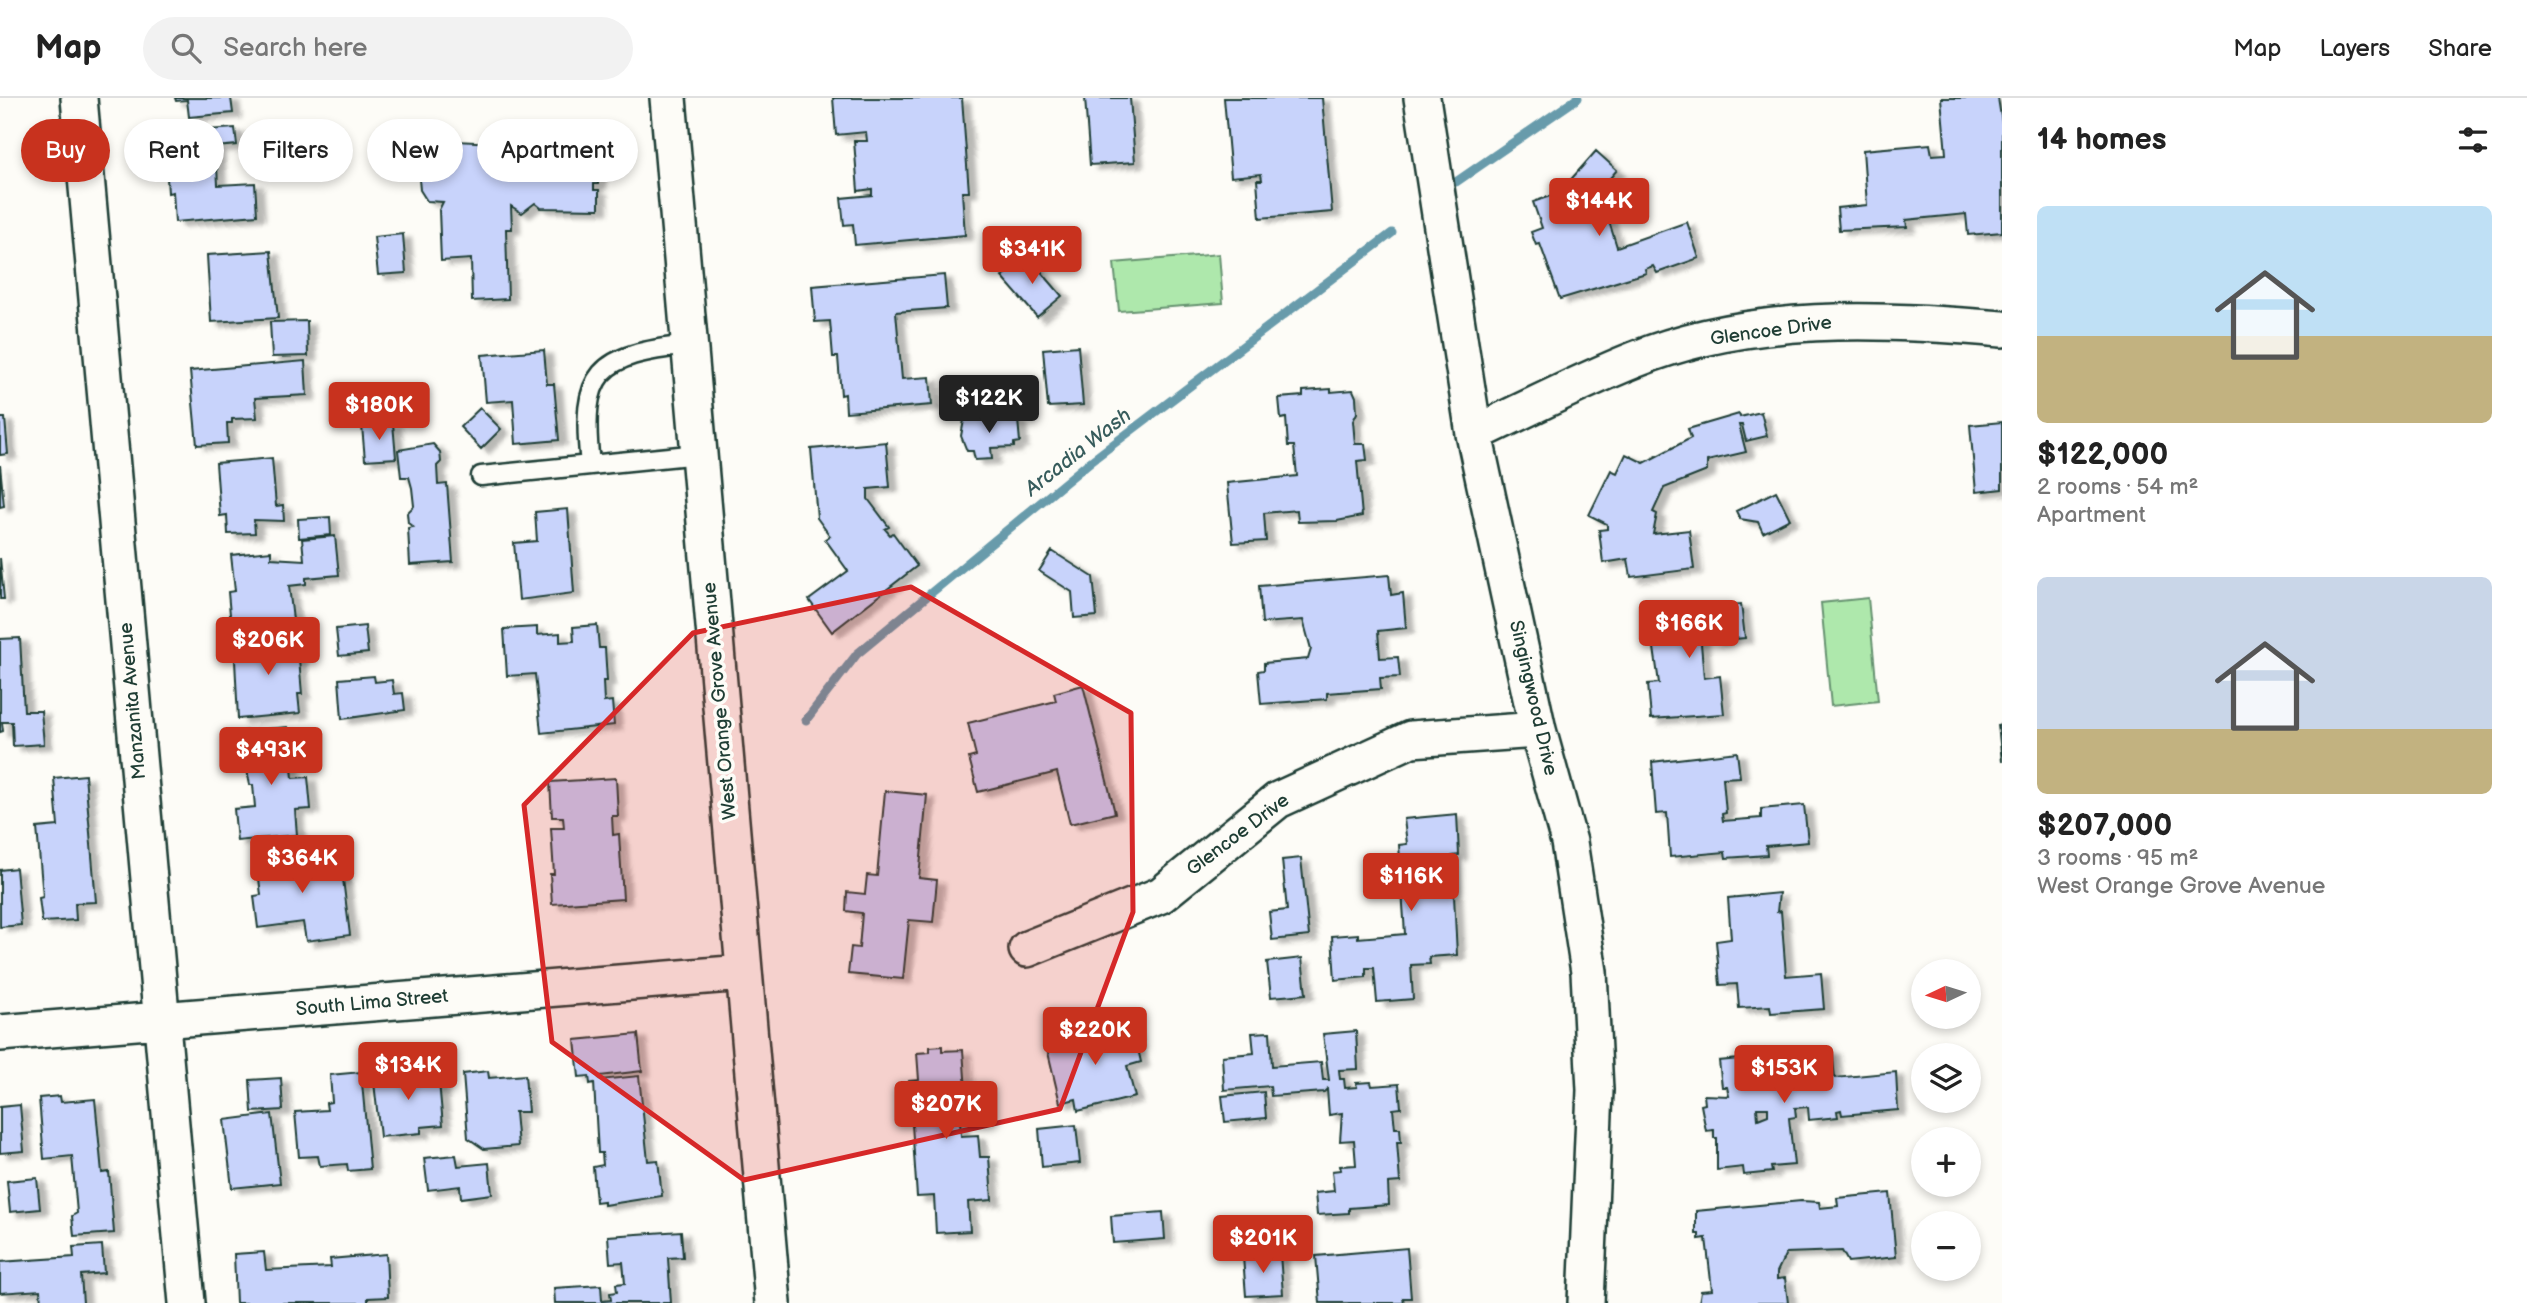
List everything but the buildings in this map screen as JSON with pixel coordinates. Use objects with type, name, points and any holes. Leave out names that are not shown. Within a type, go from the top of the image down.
[{"type":"street","name":"Manzanita Avenue","points":[[79,98],[187,1303]]},
{"type":"street","name":"West Orange Grove Avenue","points":[[668,98],[774,1303]]},
{"type":"street","name":"Singingwood Drive","points":[[1422,98],[1474,434],[1538,730],[1569,842],[1589,972],[1595,1090],[1586,1303]]},
{"type":"street","name":"Glencoe Drive","points":[[1474,434],[1635,359],[1726,333],[1863,320],[2002,329]]},
{"type":"street","name":"Glencoe Drive","points":[[1027,949],[1161,895],[1279,800],[1411,738],[1538,730]]},
{"type":"street","name":"South Lima Street","points":[[0,1032],[743,973]]},
{"type":"lane","points":[[590,465],[586,423],[590,399],[592,388],[607,365],[628,355],[689,345]]},
{"type":"lane","points":[[481,476],[699,454]]},
{"type":"highlighted area","points":[[911,587],[1131,713],[1133,912],[1060,1109],[744,1180],[552,1042],[524,805],[693,633]]},
{"type":"green space","points":[[1219,254],[1223,303],[1119,311],[1114,263]]},
{"type":"green space","points":[[1868,598],[1878,701],[1831,706],[1821,603]]},
{"type":"waterway","name":"Arcadia Wash","points":[[1456,182],[1578,98]]},
{"type":"waterway","name":"Arcadia Wash","points":[[806,720],[857,654],[1091,461],[1392,233]]}]
